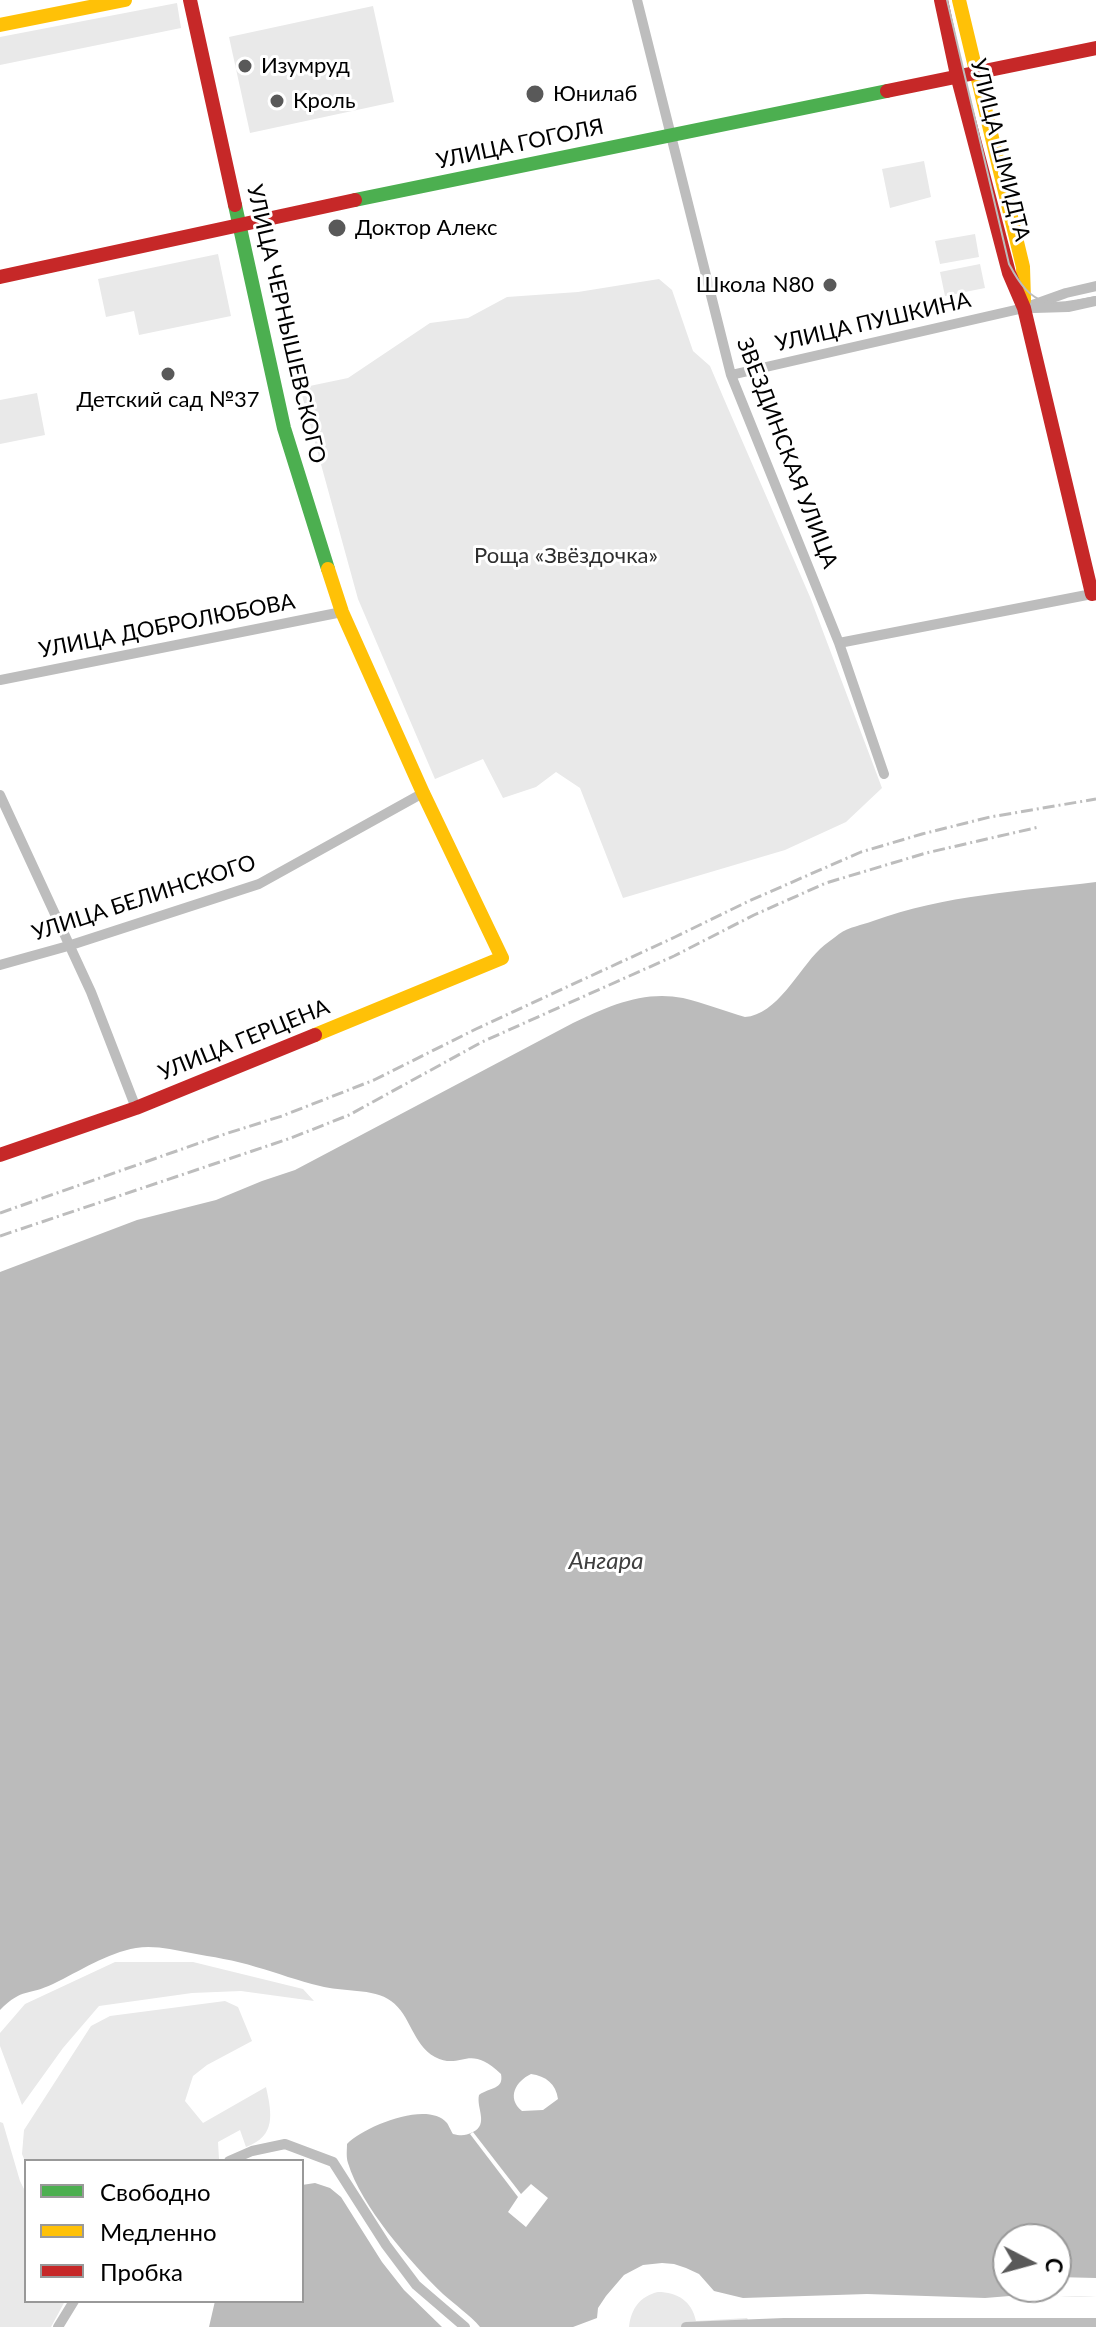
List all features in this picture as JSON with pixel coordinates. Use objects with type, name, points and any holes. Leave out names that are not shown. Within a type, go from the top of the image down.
[{"type":"street","points":[[0,25],[125,0]]},
{"type":"street","name":"УЛИЦА ЧЕРНЫШЕВСКОГО","points":[[190,0],[284,426],[342,612],[423,793],[502,958]]},
{"type":"street","name":"ЗВЕЗДИНСКАЯ УЛИЦА","points":[[637,0],[731,375],[839,643],[884,774]]},
{"type":"street","name":"УЛИЦА ШМИДТА","points":[[941,0],[957,75],[1009,273],[1024,308],[1094,593]]},
{"type":"street","name":"УЛИЦА ШМИДТА","points":[[959,0],[1023,267],[1024,308]]},
{"type":"street","name":"УЛИЦА ГОГОЛЯ","points":[[0,277],[238,224],[1096,48]]},
{"type":"street","name":"УЛИЦА ПУШКИНА","points":[[731,375],[1024,308],[1096,286]]},
{"type":"street","name":"УЛИЦА ПУШКИНА","points":[[1024,308],[1068,307],[1096,301]]},
{"type":"street","points":[[839,643],[1094,593]]},
{"type":"street","name":"УЛИЦА ДОБРОЛЮБОВА","points":[[0,680],[342,612]]},
{"type":"street","name":"УЛИЦА БЕЛИНСКОГО","points":[[0,965],[259,884],[423,793]]},
{"type":"street","points":[[0,797],[101,1017],[136,1108]]},
{"type":"street","name":"УЛИЦА ГЕРЦЕНА","points":[[0,1155],[136,1108],[502,958]]},
{"type":"street","points":[[234,2159],[252,2151],[285,2144],[333,2162],[416,2285],[465,2327]]},
{"type":"street","points":[[58,2327],[73,2303]]},
{"type":"street","points":[[686,2327],[1091,2324]]},
{"type":"green space","points":[[177,3],[181,28],[0,65],[0,37]]},
{"type":"green space","points":[[373,6],[394,102],[250,133],[229,37]]},
{"type":"green space","points":[[924,161],[931,197],[890,208],[882,169]]},
{"type":"green space","points":[[975,234],[979,257],[940,264],[935,241]]},
{"type":"green space","points":[[218,254],[231,316],[139,335],[134,311],[106,317],[98,279]]},
{"type":"green space","points":[[980,264],[985,288],[945,296],[940,272]]},
{"type":"green space","name":"Роща «Звёздочка»","points":[[659,279],[672,290],[693,351],[710,366],[810,597],[882,788],[846,822],[785,850],[623,898],[580,788],[556,772],[536,787],[503,798],[483,759],[435,779],[358,599],[300,388],[348,378],[430,323],[468,318],[507,297],[578,292]]},
{"type":"green space","points":[[37,393],[45,435],[0,444],[0,400]]},
{"type":"green space","points":[[115,1962],[193,1962],[303,1989],[314,2001],[241,1991],[192,1993],[99,2006],[63,2048],[22,2105],[0,2046],[0,2033],[25,2004]]},
{"type":"green space","points":[[225,2001],[238,2007],[252,2041],[193,2076],[185,2101],[203,2123],[266,2087],[270,2123],[263,2137],[246,2147],[240,2130],[218,2142],[219,2159],[24,2159],[24,2130],[91,2026],[110,2016]]},
{"type":"green space","points":[[0,2122],[3,2123],[24,2189],[24,2303],[64,2303],[51,2327],[0,2327]]},
{"type":"green space","points":[[658,2292],[683,2299],[696,2321],[747,2318],[753,2327],[629,2327],[638,2304]]},
{"type":"water","name":"Ангара","points":[[1096,882],[1096,2297],[1072,2296],[1072,2223],[992,2223],[992,2297],[867,2294],[743,2298],[714,2291],[699,2274],[674,2264],[662,2263],[643,2265],[624,2275],[598,2308],[597,2318],[573,2327],[480,2327],[430,2281],[375,2215],[354,2180],[347,2161],[347,2144],[367,2130],[411,2115],[438,2117],[447,2123],[453,2134],[473,2132],[478,2129],[481,2120],[479,2095],[500,2083],[501,2074],[490,2065],[473,2058],[452,2061],[435,2057],[421,2045],[398,2007],[384,1997],[320,1986],[232,1961],[157,1947],[136,1948],[115,1954],[44,1988],[20,1995],[0,2010],[0,1272],[137,1220],[216,1200],[295,1170],[573,1023],[613,1006],[640,998],[669,996],[745,1017],[757,1014],[777,1000],[820,949],[847,930],[927,905],[1012,891]],"holes":[[[531,2074],[541,2077],[555,2089],[558,2099],[543,2110],[522,2111],[515,2101],[517,2085]]]},
{"type":"water","points":[[315,2183],[330,2188],[341,2197],[382,2262],[404,2290],[442,2327],[209,2327],[215,2303],[304,2303],[304,2185]]},
{"type":"pier","points":[[473,2132],[521,2194],[531,2184],[548,2198],[526,2227],[508,2212],[518,2197],[470,2134]]},
{"type":"pier","points":[[1072,2277],[1096,2278],[1096,2297],[1072,2296]]},
{"type":"tram line","points":[[947,0],[1009,264],[1026,290],[1044,301],[1055,303],[1096,297]]},
{"type":"railway","points":[[0,1213],[282,1116],[374,1080],[749,901],[861,852],[990,817],[1096,799]]},
{"type":"railway","points":[[0,1236],[291,1138],[349,1115],[482,1042],[674,956],[826,883],[926,853],[1039,827]]},
{"type":"traffic: fast","points":[[355,200],[887,91]]},
{"type":"traffic: fast","points":[[235,205],[284,428],[328,569]]},
{"type":"traffic: slow","points":[[0,25],[125,0]]},
{"type":"traffic: slow","points":[[959,0],[1023,267],[1024,300]]},
{"type":"traffic: slow","points":[[315,1035],[502,958],[423,793],[342,612],[328,569]]},
{"type":"traffic: jam","points":[[190,0],[235,205]]},
{"type":"traffic: jam","points":[[941,0],[957,75],[1009,273],[1024,308],[1092,594],[1096,593]]},
{"type":"traffic: jam","points":[[887,91],[1096,48]]},
{"type":"traffic: jam","points":[[0,277],[355,200]]},
{"type":"traffic: jam","points":[[0,1155],[136,1108],[315,1035]]},
{"type":"place","name":"Изумруд","points":[[245,66]]},
{"type":"place","name":"Юнилаб","points":[[535,94]]},
{"type":"place","name":"Кроль","points":[[277,101]]},
{"type":"place","name":"Доктор Алекс","points":[[337,228]]},
{"type":"place","name":"Школа N80","points":[[830,285]]},
{"type":"place","name":"Детский сад №37","points":[[168,374]]}]
